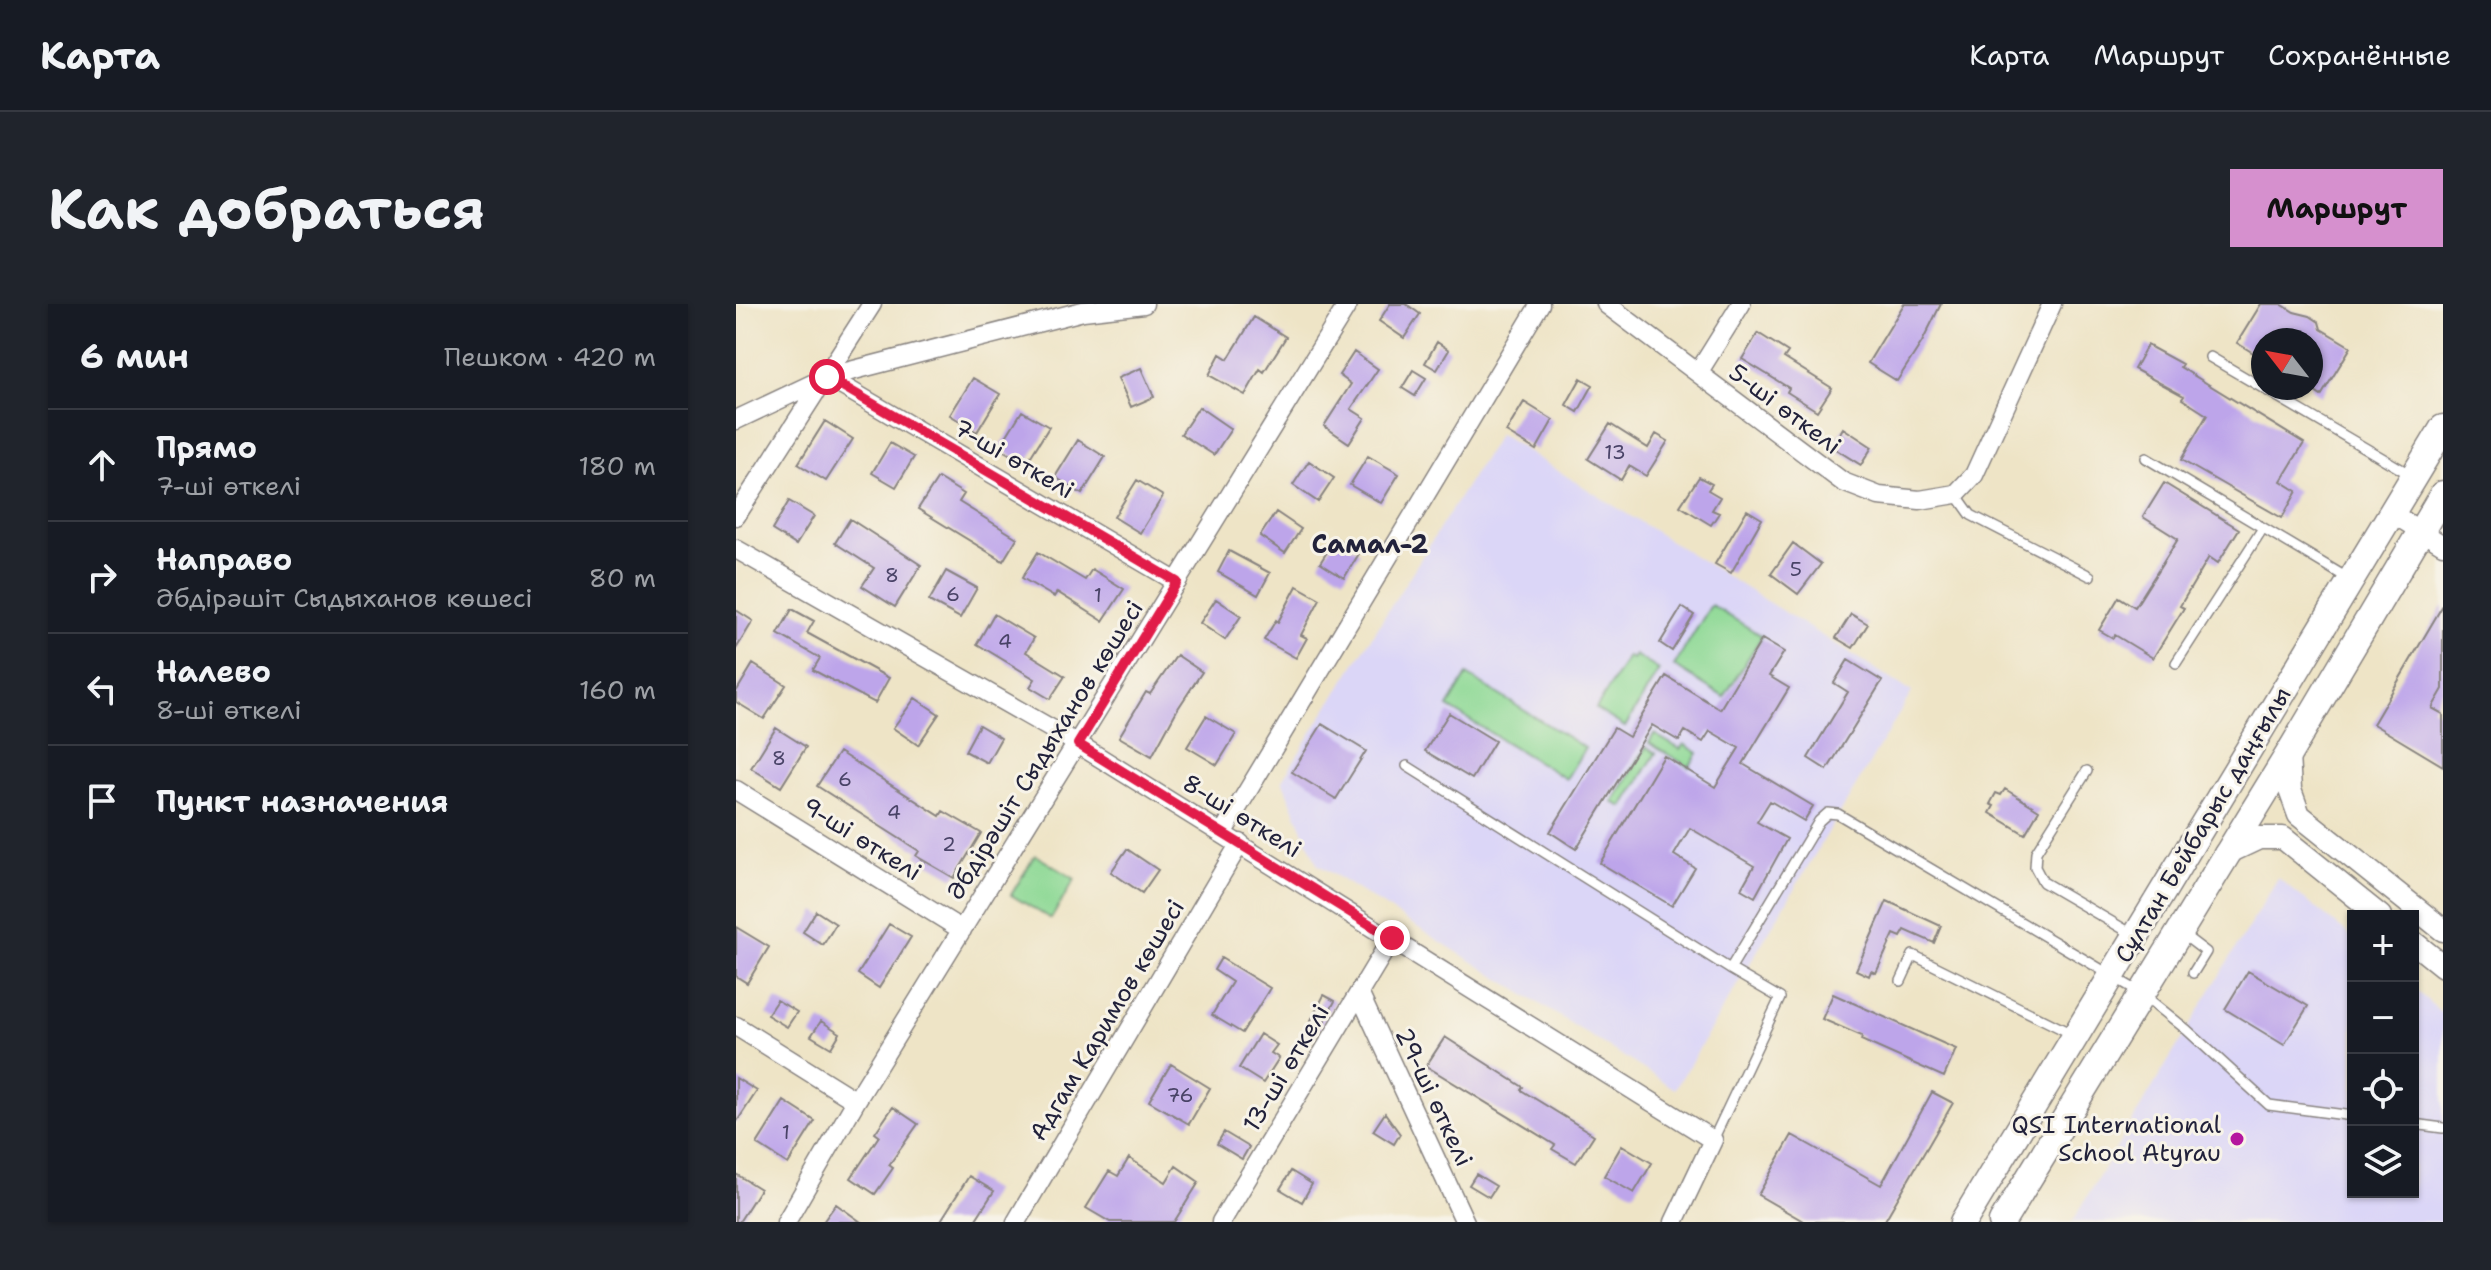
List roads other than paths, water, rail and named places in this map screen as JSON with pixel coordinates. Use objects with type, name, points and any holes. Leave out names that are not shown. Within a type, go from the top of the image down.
[{"type":"main road","name":"Сұлтан Бейбарыс даңғылы","points":[[1963,1222],[2443,428]]},
{"type":"main road","name":"Сұлтан Бейбарыс даңғылы","points":[[2002,1222],[2288,755],[2443,494]]},
{"type":"street","points":[[736,516],[872,304]]},
{"type":"street","points":[[736,420],[827,377],[1083,311],[1144,304]]},
{"type":"street","name":"Әбдірәшіт Сыдыханов көшесі","points":[[786,1222],[856,1101],[1348,304]]},
{"type":"street","points":[[1223,832],[1540,304]]},
{"type":"street","name":"5-ші өткелі","points":[[1606,304],[1843,482],[1879,496],[1920,500],[1956,494]]},
{"type":"street","points":[[1698,373],[1741,304]]},
{"type":"street","points":[[1956,494],[1974,475],[2052,304]]},
{"type":"street","name":"7-ші өткелі","points":[[827,377],[1177,582]]},
{"type":"street","points":[[2393,514],[2443,545]]},
{"type":"street","name":"8-ші өткелі","points":[[736,549],[1078,744],[1713,1140]]},
{"type":"street","points":[[2288,755],[2290,790],[2299,815],[2443,930]]},
{"type":"street","name":"9-ші өткелі","points":[[736,790],[962,930]]},
{"type":"street","points":[[2225,854],[2259,838],[2283,838],[2373,910]]},
{"type":"street","name":"Адгам Каримов көшесі","points":[[1016,1222],[1240,843]]},
{"type":"street","name":"13-ші өткелі","points":[[1221,1222],[1392,938]]},
{"type":"street","points":[[2419,947],[2443,966]]},
{"type":"street","name":"29-ші өткелі","points":[[1359,993],[1465,1222]]},
{"type":"street","points":[[736,1026],[856,1101]]},
{"type":"street","points":[[1674,1222],[1713,1140]]},
{"type":"lane","points":[[2210,357],[2414,477]]},
{"type":"lane","points":[[2146,458],[2352,581]]},
{"type":"lane","points":[[1956,494],[1971,515],[2090,576]]},
{"type":"lane","points":[[2176,663],[2263,528]]},
{"type":"lane","points":[[1407,766],[1780,998],[1713,1140]]},
{"type":"lane","points":[[2087,771],[2036,852],[2035,867],[2043,882],[2135,935]]},
{"type":"lane","points":[[1730,969],[1819,821],[1828,813],[1838,814],[2141,993],[2187,1030],[2269,1105],[2347,1115]]},
{"type":"lane","points":[[2179,930],[2206,952],[2193,973]]},
{"type":"lane","points":[[1901,981],[1913,955],[2075,1036]]},
{"type":"lane","points":[[2419,1125],[2443,1128]]},
{"type":"place","name":"QSI International School Atyrau","points":[[2237,1139]]},
{"type":"district","name":"Самал-2","points":[[1370,544]]}]
